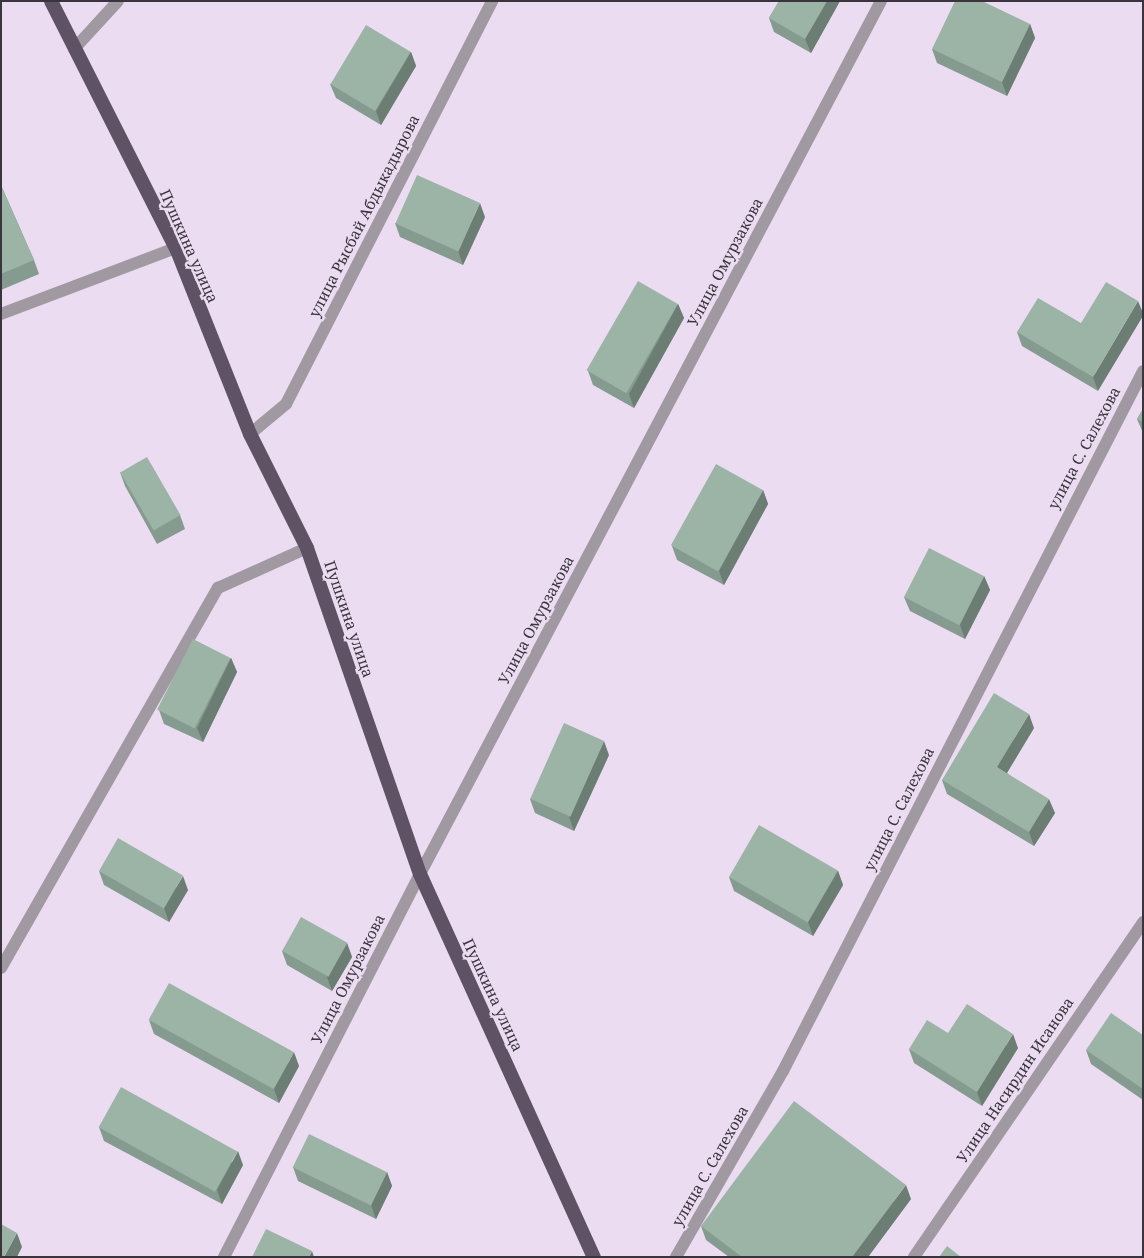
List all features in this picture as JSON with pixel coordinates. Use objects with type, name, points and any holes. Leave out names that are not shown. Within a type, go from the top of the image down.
[{"type":"highway","name":"Пушкина улица","points":[[51,1],[74,50],[176,248],[250,434],[307,548],[420,874],[594,1257]]},
{"type":"street","points":[[74,50],[118,1]]},
{"type":"street","name":"улица Рысбай Абдыкадырова","points":[[250,434],[286,404],[492,1]]},
{"type":"street","name":"Улица Омурзакова","points":[[224,1257],[420,874],[881,1]]},
{"type":"street","points":[[1,314],[176,248]]},
{"type":"street","name":"улица С. Салехова","points":[[676,1257],[783,1071],[1143,371]]},
{"type":"street","points":[[1,968],[218,588],[307,548]]},
{"type":"street","name":"Улица Насирдин Исанова","points":[[914,1257],[1143,922]]},
{"type":"building","points":[[779,1],[827,1],[805,39],[769,18]]},
{"type":"building","points":[[955,1],[982,1],[1030,24],[1002,82],[932,49]]},
{"type":"building","points":[[366,25],[411,52],[375,111],[330,84]]},
{"type":"building","points":[[417,175],[480,203],[458,251],[395,223]]},
{"type":"building","points":[[1,185],[34,260],[1,274]]},
{"type":"building","points":[[638,281],[678,304],[626,393],[586,370]]},
{"type":"building","points":[[1106,282],[1138,301],[1093,377],[1017,332],[1038,298],[1081,323]]},
{"type":"building","points":[[1143,409],[1143,422],[1137,419]]},
{"type":"building","points":[[147,457],[180,515],[154,531],[120,472]]},
{"type":"building","points":[[716,464],[763,490],[718,572],[671,545]]},
{"type":"building","points":[[929,548],[984,576],[959,625],[904,597]]},
{"type":"building","points":[[193,639],[230,658],[195,728],[157,709]]},
{"type":"building","points":[[994,693],[1029,714],[997,767],[1049,799],[1029,832],[942,780]]},
{"type":"building","points":[[564,723],[604,741],[570,817],[530,799]]},
{"type":"building","points":[[759,825],[838,870],[808,922],[729,877]]},
{"type":"building","points":[[118,838],[183,876],[164,908],[99,871]]},
{"type":"building","points":[[301,917],[347,943],[328,977],[282,951]]},
{"type":"building","points":[[169,983],[294,1052],[274,1089],[149,1020]]},
{"type":"building","points":[[967,1004],[1013,1034],[977,1092],[909,1049],[927,1020],[948,1033]]},
{"type":"building","points":[[1111,1013],[1143,1035],[1143,1089],[1086,1050]]},
{"type":"building","points":[[121,1087],[237,1151],[215,1192],[99,1127]]},
{"type":"building","points":[[794,1101],[906,1185],[852,1257],[742,1257],[701,1226]]},
{"type":"building","points":[[309,1134],[387,1172],[371,1205],[293,1167]]},
{"type":"building","points":[[1,1224],[17,1233],[4,1257],[1,1257]]},
{"type":"building","points":[[266,1229],[312,1251],[309,1257],[252,1257]]},
{"type":"building","points":[[947,1246],[961,1257],[939,1257]]}]
